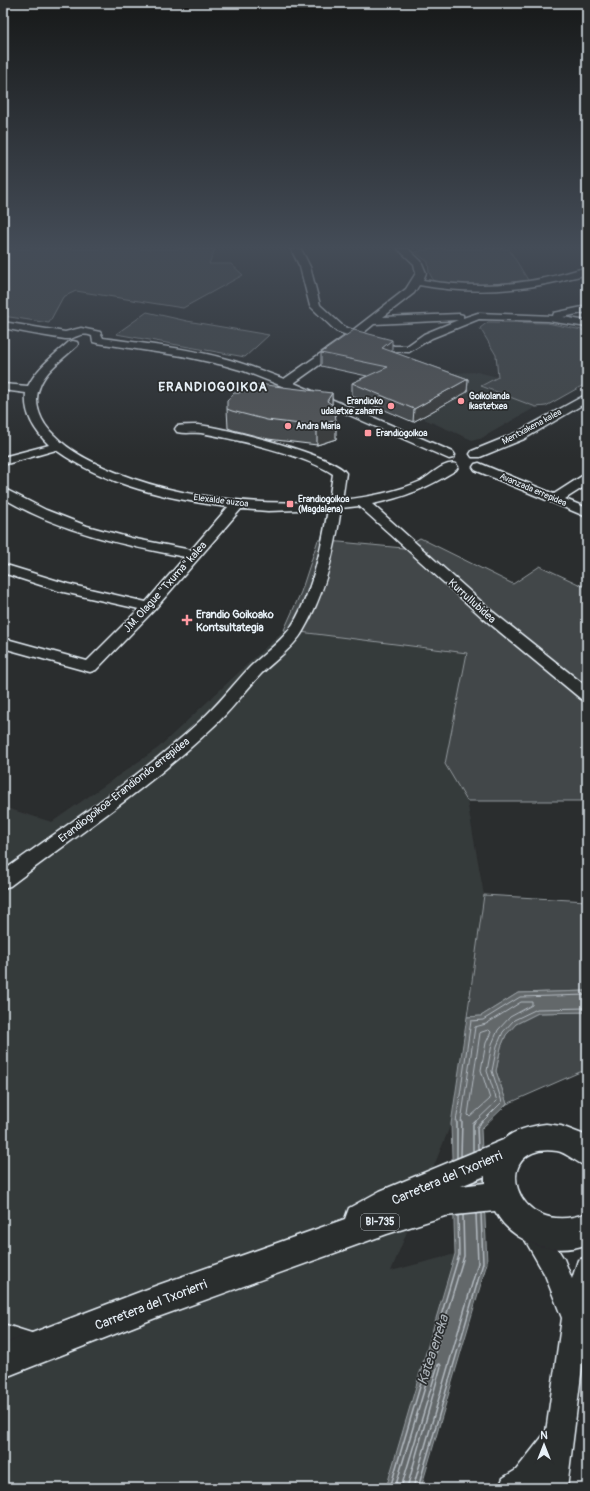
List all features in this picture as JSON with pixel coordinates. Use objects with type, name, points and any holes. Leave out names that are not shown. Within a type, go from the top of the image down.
[{"type":"main road","points":[[557,1138],[587,1134]]},
{"type":"main road","name":"Carretera del Txorierri","points":[[300,1250],[391,1201],[510,1151],[523,1142],[540,1137],[557,1138]]},
{"type":"main road","points":[[557,1138],[572,1143],[587,1152]]},
{"type":"main road","points":[[510,1151],[502,1164],[500,1180],[503,1196],[513,1212],[528,1225],[541,1231],[556,1234],[570,1234],[587,1228]]},
{"type":"main road","name":"Carretera del Txorierri","points":[[3,1361],[158,1301],[387,1219],[445,1202],[503,1196]]},
{"type":"street","points":[[329,319],[340,329],[393,349],[409,349],[428,336],[472,319]]},
{"type":"street","points":[[285,384],[376,319]]},
{"type":"street","points":[[373,321],[424,319]]},
{"type":"street","points":[[552,319],[587,324]]},
{"type":"street","points":[[3,326],[81,342]]},
{"type":"street","points":[[3,387],[32,390],[48,367],[81,342]]},
{"type":"street","name":"Avanzada errepidea","points":[[81,342],[182,353],[225,362],[248,369],[587,513]]},
{"type":"street","name":"Elexalde auzoa","points":[[32,390],[32,403],[35,416],[43,432],[58,446],[88,465],[139,486],[190,498],[238,504],[305,507],[362,502],[405,491],[426,483],[464,461]]},
{"type":"street","name":"Mentxakena kalea","points":[[464,461],[520,436],[587,397]]},
{"type":"street","name":"Erandiogoikoa-Erandiondo errepidea","points":[[3,881],[153,770],[207,724],[255,671],[295,632],[312,600],[331,531],[340,473],[336,468],[311,458],[199,429],[181,428]]},
{"type":"street","points":[[3,461],[58,446]]},
{"type":"street","points":[[555,499],[587,479]]},
{"type":"street","points":[[3,492],[20,502],[70,524],[111,537],[194,555]]},
{"type":"street","name":"Kurrullubidea","points":[[362,502],[488,615],[587,695]]},
{"type":"street","name":"J.M. Olague \"Txuma\" kalea","points":[[3,643],[90,667],[149,607],[238,504]]},
{"type":"street","points":[[3,568],[64,588],[149,607]]},
{"type":"street","points":[[528,1225],[555,1268],[575,1318]]},
{"type":"street","points":[[553,1488],[575,1318],[587,1269]]},
{"type":"street","points":[[3,1336],[39,1347]]},
{"type":"street","points":[[513,1488],[526,1480],[559,1437]]},
{"type":"shaded area","points":[[20,319],[51,319],[49,323]]},
{"type":"shaded area","points":[[138,319],[176,319],[269,335],[245,357],[116,334]]},
{"type":"shaded area","points":[[488,322],[547,323],[587,331],[587,383],[546,406],[536,407],[481,386],[498,377],[496,355],[480,328]]},
{"type":"shaded area","name":"Goikolanda ikastetxea","points":[[477,372],[498,377],[481,386],[536,407],[480,439],[472,440],[424,419],[427,416],[406,407],[422,374]]},
{"type":"shaded area","points":[[420,538],[513,584],[540,566],[587,588],[587,801],[467,801],[445,764],[467,653],[284,630],[301,592],[318,540],[403,548]]},
{"type":"shaded area","points":[[284,630],[467,653],[445,764],[467,801],[484,895],[451,1124],[391,1271],[455,1254],[386,1488],[3,1488],[3,807],[52,822],[158,748]]},
{"type":"shaded area","points":[[484,895],[587,901],[587,991],[518,993],[481,1016],[467,1017]]},
{"type":"shaded area","points":[[587,1012],[587,1071],[580,1072],[507,1104],[496,1071],[501,1047],[506,1035],[516,1024],[538,1013]]},
{"type":"water","name":"Katea erreka","points":[[587,991],[587,1012],[538,1013],[516,1024],[506,1035],[501,1047],[496,1071],[507,1104],[481,1129],[487,1263],[421,1488],[386,1488],[455,1254],[451,1124],[467,1017],[481,1016],[518,993]]},
{"type":"building","points":[[354,330],[392,340],[382,348],[468,379],[414,409],[352,383],[388,367],[321,353]]},
{"type":"building","points":[[250,385],[266,385],[332,393],[327,401],[334,406],[336,420],[317,426],[267,420],[227,409],[227,401],[234,393],[239,393]]},
{"type":"place","name":"Goikolanda ikastetxea","points":[[461,401]]},
{"type":"place","name":"Erandioko udaletxe zaharra","points":[[391,406]]},
{"type":"place","name":"Andra Maria","points":[[288,426]]},
{"type":"place","name":"Erandiogoikoa","points":[[368,433]]},
{"type":"place","name":"Erandiogoikoa (Magdalena)","points":[[290,504]]},
{"type":"place","name":"Erandio Goikoako Kontsultategia","points":[[187,620]]},
{"type":"district","name":"ERANDIOGOIKOA","points":[[213,387]]}]
